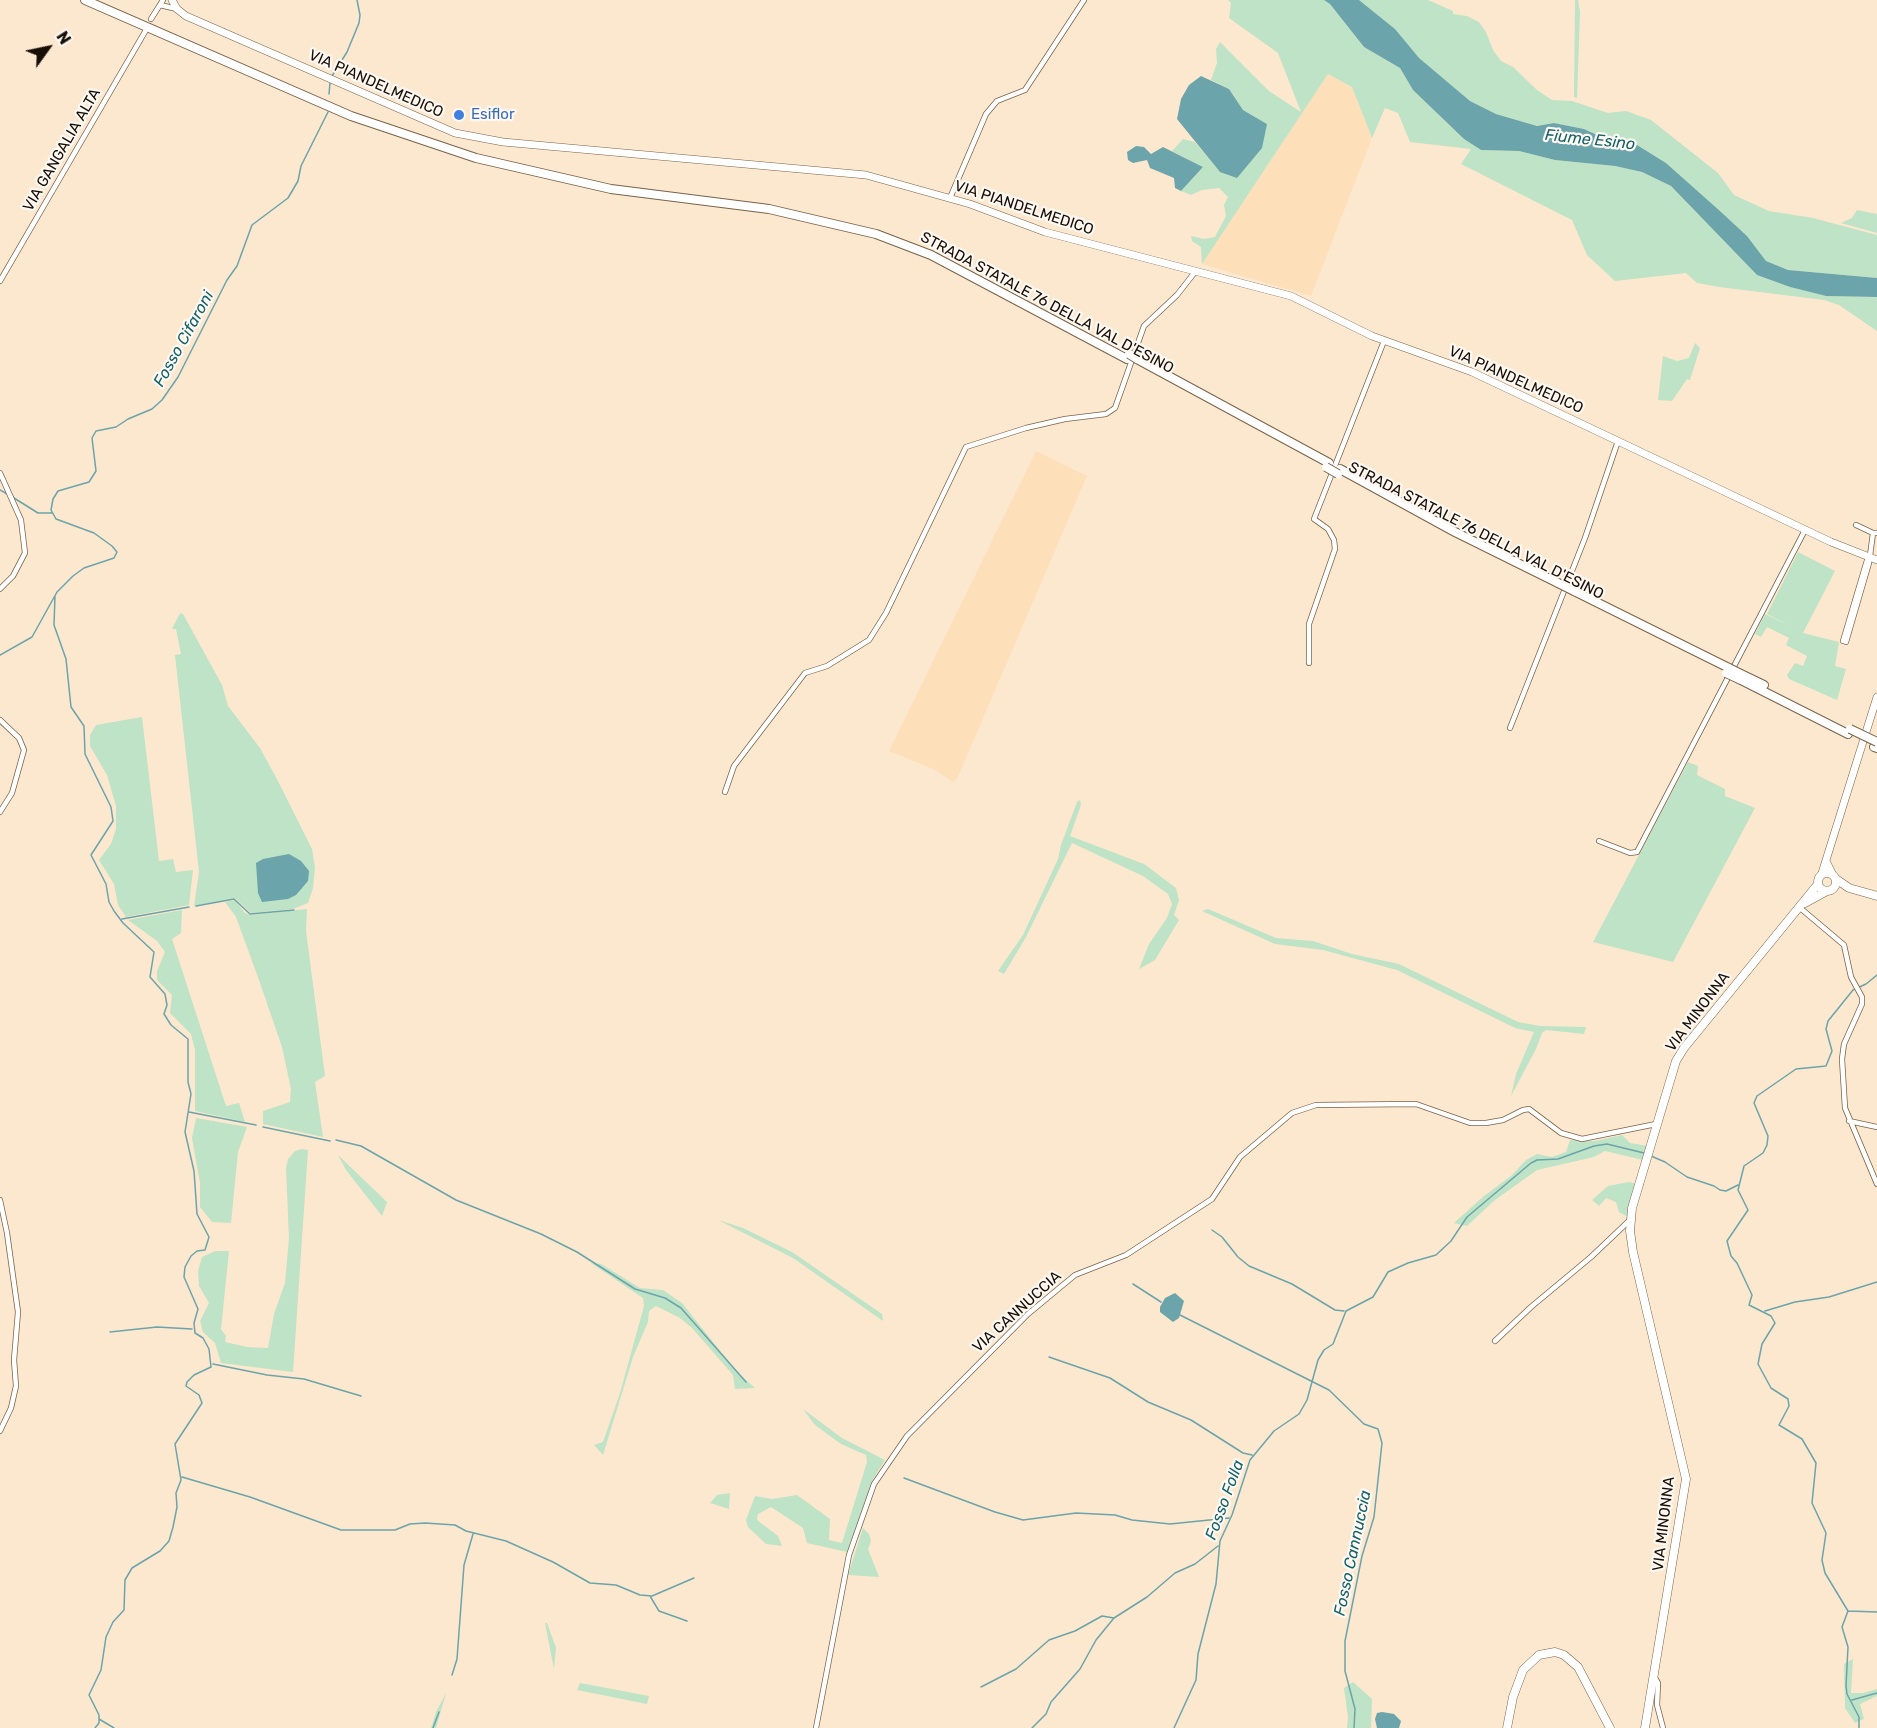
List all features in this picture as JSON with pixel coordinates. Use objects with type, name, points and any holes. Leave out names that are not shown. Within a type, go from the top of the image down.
[{"type":"highway","name":"STRADA STATALE 76 DELLA VAL D'ESINO","points":[[85,0],[351,116],[476,158],[611,189],[769,209],[876,234],[931,255],[1132,359]]},
{"type":"highway","name":"STRADA STATALE 76 DELLA VAL D'ESINO","points":[[99,0],[352,110],[476,153],[603,182],[770,204],[878,229],[933,250],[1339,471],[1452,536],[1557,585],[1876,746]]},
{"type":"main road","points":[[172,0],[177,9]]},
{"type":"main road","name":"VIA PIANDELMEDICO","points":[[177,9],[186,16],[434,125],[482,138],[866,175],[950,198],[1045,232],[1291,296],[1384,341],[1472,372],[1805,530],[1877,560]]},
{"type":"main road","points":[[1849,888],[1834,876],[1822,873],[1876,703]]},
{"type":"main road","points":[[1826,861],[1834,876],[1836,886],[1829,890]]},
{"type":"main road","name":"VIA MINONNA","points":[[1645,1728],[1686,1479],[1633,1252],[1631,1219],[1648,1151],[1676,1061],[1684,1048],[1818,884],[1822,873]]},
{"type":"main road","points":[[1818,884],[1829,890],[1849,888],[1877,896]]},
{"type":"main road","name":"VIA MINONNA","points":[[1799,907],[1829,890]]},
{"type":"main road","points":[[1507,1728],[1513,1697],[1523,1670],[1539,1655],[1555,1652],[1564,1655],[1578,1667],[1610,1728]]},
{"type":"street","points":[[950,198],[986,114],[997,101],[1025,90],[1084,0]]},
{"type":"street","points":[[151,20],[161,3],[177,9]]},
{"type":"street","name":"VIA GANGALIA ALTA","points":[[0,281],[146,30]]},
{"type":"street","points":[[725,792],[734,766],[805,673],[828,666],[869,640],[966,447],[1026,428],[1065,419],[1106,414],[1115,408],[1144,326],[1177,295],[1195,272]]},
{"type":"street","points":[[1309,663],[1309,624],[1335,549],[1334,540],[1328,529],[1314,519],[1384,341]]},
{"type":"street","points":[[1510,728],[1585,538],[1618,441]]},
{"type":"street","points":[[0,473],[21,520],[25,552],[13,576],[0,589]]},
{"type":"street","points":[[1844,641],[1875,533],[1856,525]]},
{"type":"street","points":[[1599,841],[1630,853],[1637,852],[1805,530]]},
{"type":"street","points":[[0,720],[19,738],[24,750],[12,794],[0,812]]},
{"type":"street","points":[[1809,915],[1811,900]]},
{"type":"street","points":[[1799,907],[1844,945],[1851,977],[1862,1004],[1844,1044],[1842,1059],[1849,1121],[1877,1184]]},
{"type":"street","name":"VIA CANNUCCIA","points":[[816,1728],[849,1555],[874,1484],[907,1436],[1028,1314],[1076,1275],[1126,1255],[1212,1199],[1240,1157],[1292,1113],[1316,1105],[1416,1104],[1470,1123],[1486,1123],[1503,1120],[1529,1109],[1561,1133],[1582,1139],[1656,1124]]},
{"type":"street","points":[[1849,1121],[1877,1127]]},
{"type":"street","points":[[0,1200],[8,1233],[18,1312],[14,1360],[16,1386],[11,1408],[0,1431]]},
{"type":"street","points":[[1496,1341],[1531,1306],[1591,1257],[1631,1219]]},
{"type":"street","points":[[1654,1676],[1658,1683],[1657,1705],[1663,1728]]},
{"type":"shaded area","points":[[1328,74],[1352,87],[1372,138],[1311,296],[1202,264]]},
{"type":"shaded area","points":[[1036,451],[1087,476],[957,779],[953,782],[933,769],[889,751]]},
{"type":"green space","points":[[1228,0],[1324,0],[1330,4],[1364,47],[1400,68],[1413,90],[1464,139],[1481,150],[1519,151],[1555,160],[1615,166],[1642,172],[1671,186],[1757,275],[1790,287],[1826,296],[1877,297],[1877,331],[1839,305],[1824,300],[1697,283],[1686,273],[1615,281],[1587,255],[1572,220],[1461,164],[1471,149],[1410,142],[1398,113],[1385,108],[1372,138],[1352,87],[1328,74],[1202,264],[1201,247],[1192,241],[1191,236],[1204,239],[1215,237],[1226,216],[1224,205],[1228,197],[1219,188],[1202,190],[1191,195],[1181,191],[1203,167],[1172,151],[1183,139],[1195,142],[1220,172],[1267,124],[1243,110],[1229,89],[1211,80],[1217,63],[1216,49],[1220,42],[1269,91],[1301,112],[1278,53],[1229,18],[1231,3]]},
{"type":"green space","points":[[1359,0],[1428,0],[1453,11],[1453,14],[1467,16],[1479,22],[1501,61],[1513,67],[1537,90],[1552,100],[1572,101],[1608,113],[1626,111],[1651,120],[1718,173],[1734,195],[1769,211],[1813,218],[1877,235],[1877,278],[1788,270],[1766,261],[1747,236],[1666,163],[1637,145],[1606,139],[1584,129],[1554,123],[1537,126],[1496,114],[1470,101],[1418,58],[1395,29]]},
{"type":"green space","points":[[1575,0],[1578,0],[1580,12],[1577,98],[1574,97]]},
{"type":"green space","points":[[1857,210],[1877,214],[1877,233],[1841,223],[1852,218]]},
{"type":"green space","points":[[1695,343],[1700,348],[1690,380],[1687,379],[1672,401],[1658,400],[1663,356],[1677,361],[1689,358]]},
{"type":"green space","points":[[1798,552],[1835,571],[1803,633],[1839,642],[1835,666],[1846,669],[1837,700],[1789,679],[1787,675],[1795,663],[1803,666],[1807,656],[1786,645],[1789,638],[1767,627],[1761,637],[1755,634],[1765,614],[1792,627],[1767,614]]},
{"type":"green space","points":[[180,613],[183,614],[222,685],[228,706],[260,748],[312,849],[315,868],[313,888],[308,903],[293,909],[251,913],[235,898],[194,906],[199,872],[175,655],[181,654],[176,629],[172,629]]},
{"type":"green space","points":[[142,717],[159,861],[173,859],[176,872],[193,870],[189,905],[126,917],[118,905],[114,884],[99,860],[111,844],[116,829],[116,806],[107,775],[90,746],[90,735],[96,725]]},
{"type":"green space","points":[[1688,762],[1698,766],[1697,775],[1725,789],[1725,796],[1755,808],[1673,962],[1593,942]]},
{"type":"green space","points":[[1080,800],[1081,805],[1070,836],[1144,864],[1176,888],[1179,900],[1174,915],[1179,920],[1155,960],[1139,969],[1149,944],[1167,918],[1172,904],[1168,894],[1143,876],[1072,843],[1026,937],[1004,974],[998,971],[1023,935],[1058,859],[1077,802]]},
{"type":"green space","points":[[235,900],[245,913],[251,915],[307,909],[306,931],[325,1076],[315,1082],[323,1137],[263,1124],[263,1111],[290,1102],[291,1089],[282,1047],[259,980],[236,917],[225,902]]},
{"type":"green space","points":[[1208,909],[1276,938],[1313,941],[1352,954],[1399,964],[1518,1022],[1540,1026],[1586,1027],[1584,1034],[1546,1030],[1542,1033],[1511,1096],[1516,1074],[1534,1032],[1515,1028],[1397,970],[1323,950],[1275,944],[1202,911]]},
{"type":"green space","points":[[182,910],[181,933],[172,939],[226,1106],[239,1103],[245,1122],[195,1111],[195,1050],[191,1034],[170,1013],[172,995],[157,980],[157,971],[165,952],[157,941],[128,920]]},
{"type":"green space","points":[[196,1118],[247,1127],[238,1152],[231,1223],[212,1222],[200,1207],[200,1183],[192,1138]]},
{"type":"green space","points":[[1622,1135],[1630,1143],[1648,1146],[1643,1160],[1605,1151],[1594,1157],[1537,1170],[1495,1200],[1467,1226],[1454,1223],[1511,1176],[1526,1160],[1537,1154],[1552,1157],[1566,1152],[1570,1140],[1595,1141]]},
{"type":"green space","points":[[308,1150],[293,1372],[221,1363],[215,1343],[203,1332],[200,1321],[209,1303],[199,1286],[198,1271],[202,1257],[215,1251],[229,1251],[221,1329],[226,1336],[225,1342],[247,1347],[268,1348],[274,1314],[285,1283],[289,1238],[286,1168],[288,1159],[295,1151]]},
{"type":"green space","points":[[338,1155],[387,1202],[382,1216],[346,1170]]},
{"type":"green space","points":[[1629,1182],[1637,1184],[1628,1217],[1619,1212],[1616,1202],[1606,1198],[1599,1206],[1592,1200],[1608,1186]]},
{"type":"green space","points":[[718,1220],[743,1228],[792,1252],[882,1314],[883,1321],[793,1258]]},
{"type":"green space","points":[[591,1263],[601,1264],[640,1288],[663,1290],[682,1303],[737,1372],[755,1388],[735,1389],[733,1375],[692,1328],[680,1318],[656,1306],[649,1311],[648,1322],[633,1357],[603,1455],[594,1445],[603,1442],[620,1393],[644,1306],[643,1298]]},
{"type":"green space","points":[[803,1409],[842,1438],[885,1460],[873,1479],[847,1552],[807,1543],[803,1528],[771,1507],[758,1514],[757,1520],[778,1536],[782,1546],[766,1544],[748,1527],[746,1520],[755,1496],[772,1499],[797,1495],[830,1519],[829,1540],[842,1543],[867,1462],[866,1455],[841,1444],[815,1425]]},
{"type":"green space","points":[[730,1493],[729,1509],[710,1503],[717,1495]]},
{"type":"green space","points":[[863,1528],[869,1534],[871,1541],[868,1549],[879,1577],[848,1575]]},
{"type":"green space","points":[[545,1623],[547,1623],[556,1648],[554,1669]]},
{"type":"green space","points":[[1853,1659],[1851,1693],[1863,1693],[1877,1689],[1877,1696],[1860,1704],[1864,1719],[1855,1723],[1845,1708],[1844,1664]]},
{"type":"green space","points":[[1353,1682],[1372,1699],[1371,1728],[1347,1728],[1348,1717],[1344,1688]]},
{"type":"green space","points":[[580,1683],[649,1696],[647,1704],[577,1690]]},
{"type":"green space","points":[[446,1693],[436,1728],[431,1728],[436,1712]]},
{"type":"water","name":"Fiume Esino","points":[[1324,0],[1359,0],[1395,29],[1419,58],[1470,101],[1496,114],[1537,126],[1554,123],[1584,129],[1606,139],[1637,145],[1666,163],[1721,212],[1747,236],[1766,261],[1788,270],[1877,278],[1877,297],[1826,296],[1790,287],[1757,275],[1671,186],[1642,172],[1615,166],[1555,160],[1519,151],[1481,150],[1464,139],[1413,90],[1400,68],[1364,47],[1330,4]]},
{"type":"water","points":[[1201,76],[1229,89],[1243,110],[1267,124],[1262,148],[1237,178],[1220,172],[1177,119],[1181,99],[1189,85]]},
{"type":"water","points":[[1136,146],[1144,147],[1151,154],[1163,147],[1203,167],[1181,191],[1175,188],[1174,178],[1150,168],[1147,160],[1133,163],[1128,160],[1127,152]]},
{"type":"water","points":[[289,854],[301,861],[309,871],[308,881],[296,895],[288,899],[262,902],[258,893],[256,863],[263,859]]},
{"type":"water","points":[[1175,1293],[1184,1301],[1179,1318],[1173,1322],[1160,1312],[1160,1307],[1165,1298]]},
{"type":"water","points":[[1377,1713],[1394,1714],[1401,1721],[1399,1728],[1377,1728],[1375,1719]]},
{"type":"waterway","name":"Fosso Cifaroni","points":[[332,76],[347,52],[359,23],[357,0]]},
{"type":"waterway","name":"Fosso Cifaroni","points":[[329,94],[330,83]]},
{"type":"waterway","name":"Fosso Cifaroni","points":[[0,655],[32,637],[57,592],[73,576],[84,568],[114,558],[117,552],[94,533],[56,519],[51,510],[53,499],[58,491],[89,482],[96,471],[92,438],[96,431],[116,427],[152,409],[162,400],[178,377],[227,280],[237,266],[252,225],[288,198],[298,181],[301,166],[328,112]]},
{"type":"waterway","points":[[0,490],[7,494]]},
{"type":"waterway","points":[[14,498],[38,513],[52,513]]},
{"type":"waterway","points":[[55,596],[54,625],[66,659],[71,707],[84,726],[85,754],[111,807],[113,821],[91,855],[106,884],[109,902],[114,911],[123,923],[154,952],[150,977],[165,994],[167,1005],[164,1014],[171,1025],[188,1039],[188,1082],[191,1094],[185,1132],[194,1171],[197,1214],[209,1237],[205,1250],[197,1251],[191,1256],[185,1267],[184,1277],[198,1309],[194,1323],[195,1333],[203,1338],[209,1349],[211,1367],[194,1375],[187,1382],[186,1386],[199,1395],[202,1403],[175,1444],[181,1480],[176,1493],[177,1507],[173,1527],[169,1541],[160,1551],[132,1568],[125,1580],[124,1610],[113,1622],[106,1637],[101,1670],[89,1695],[99,1715],[99,1723],[95,1728]]},
{"type":"waterway","points":[[196,906],[234,899],[250,914],[294,910]]},
{"type":"waterway","points":[[122,919],[189,907]]},
{"type":"waterway","points":[[1859,1728],[1859,1717],[1847,1694],[1846,1686],[1848,1647],[1842,1627],[1848,1611],[1825,1573],[1822,1560],[1826,1533],[1812,1503],[1816,1463],[1802,1439],[1779,1425],[1789,1406],[1788,1399],[1771,1388],[1758,1364],[1762,1344],[1775,1323],[1771,1316],[1749,1305],[1752,1295],[1737,1263],[1731,1256],[1727,1241],[1748,1210],[1738,1190],[1744,1166],[1763,1153],[1767,1145],[1768,1136],[1754,1103],[1757,1096],[1796,1069],[1826,1066],[1832,1051],[1826,1029],[1828,1021],[1853,990],[1866,984],[1877,975]]},
{"type":"waterway","points":[[189,1112],[256,1125]]},
{"type":"waterway","points":[[263,1127],[330,1141]]},
{"type":"waterway","points":[[336,1140],[361,1146],[456,1200],[541,1234],[577,1252],[635,1289],[665,1298],[681,1308],[746,1382]]},
{"type":"waterway","name":"Fosso Folla","points":[[1174,1728],[1196,1680],[1198,1654],[1216,1584],[1220,1541],[1232,1515],[1250,1460],[1274,1431],[1299,1414],[1307,1400],[1318,1360],[1324,1350],[1333,1344],[1346,1311],[1373,1297],[1388,1272],[1408,1263],[1436,1255],[1451,1241],[1467,1217],[1531,1163],[1537,1160],[1558,1159],[1594,1146],[1607,1144],[1644,1153]]},
{"type":"waterway","name":"Fosso Folla","points":[[1651,1156],[1665,1162],[1687,1177],[1720,1190],[1726,1191],[1738,1185]]},
{"type":"waterway","points":[[1212,1230],[1222,1237],[1238,1257],[1249,1266],[1292,1284],[1335,1310],[1344,1311]]},
{"type":"waterway","points":[[1765,1311],[1795,1302],[1829,1297],[1877,1282]]},
{"type":"waterway","points":[[1133,1284],[1161,1302]]},
{"type":"waterway","name":"Fosso Cannuccia","points":[[1180,1315],[1329,1390],[1364,1424],[1378,1429],[1382,1443],[1374,1517],[1362,1556],[1345,1641],[1345,1671],[1355,1709],[1354,1728]]},
{"type":"waterway","points":[[110,1332],[157,1327],[192,1329]]},
{"type":"waterway","points":[[1049,1357],[1110,1378],[1148,1402],[1191,1420],[1243,1453],[1252,1455]]},
{"type":"waterway","points":[[213,1364],[267,1375],[304,1379],[361,1396]]},
{"type":"waterway","points":[[182,1477],[250,1497],[341,1530],[395,1530],[410,1524],[425,1523],[455,1525],[466,1531],[506,1541],[553,1562],[590,1583],[616,1585],[640,1595],[652,1596],[694,1578]]},
{"type":"waterway","points":[[904,1478],[1023,1520],[1076,1513],[1115,1515],[1132,1520],[1170,1524],[1229,1518]]},
{"type":"waterway","points":[[452,1675],[457,1659],[464,1565],[473,1534]]},
{"type":"waterway","points":[[1032,1728],[1046,1714],[1051,1702],[1080,1669],[1096,1640],[1114,1618],[1147,1597],[1175,1573],[1195,1564],[1218,1546]]},
{"type":"waterway","points":[[650,1596],[659,1611],[687,1621]]},
{"type":"waterway","points":[[1848,1611],[1877,1612]]},
{"type":"waterway","points":[[981,1687],[1016,1669],[1049,1640],[1075,1631],[1102,1616],[1114,1618]]},
{"type":"waterway","points":[[1852,1700],[1877,1693]]},
{"type":"waterway","points":[[433,1728],[439,1712]]},
{"type":"waterway","points":[[99,1719],[114,1728]]},
{"type":"place","name":"Esiflor","points":[[459,115]]}]
